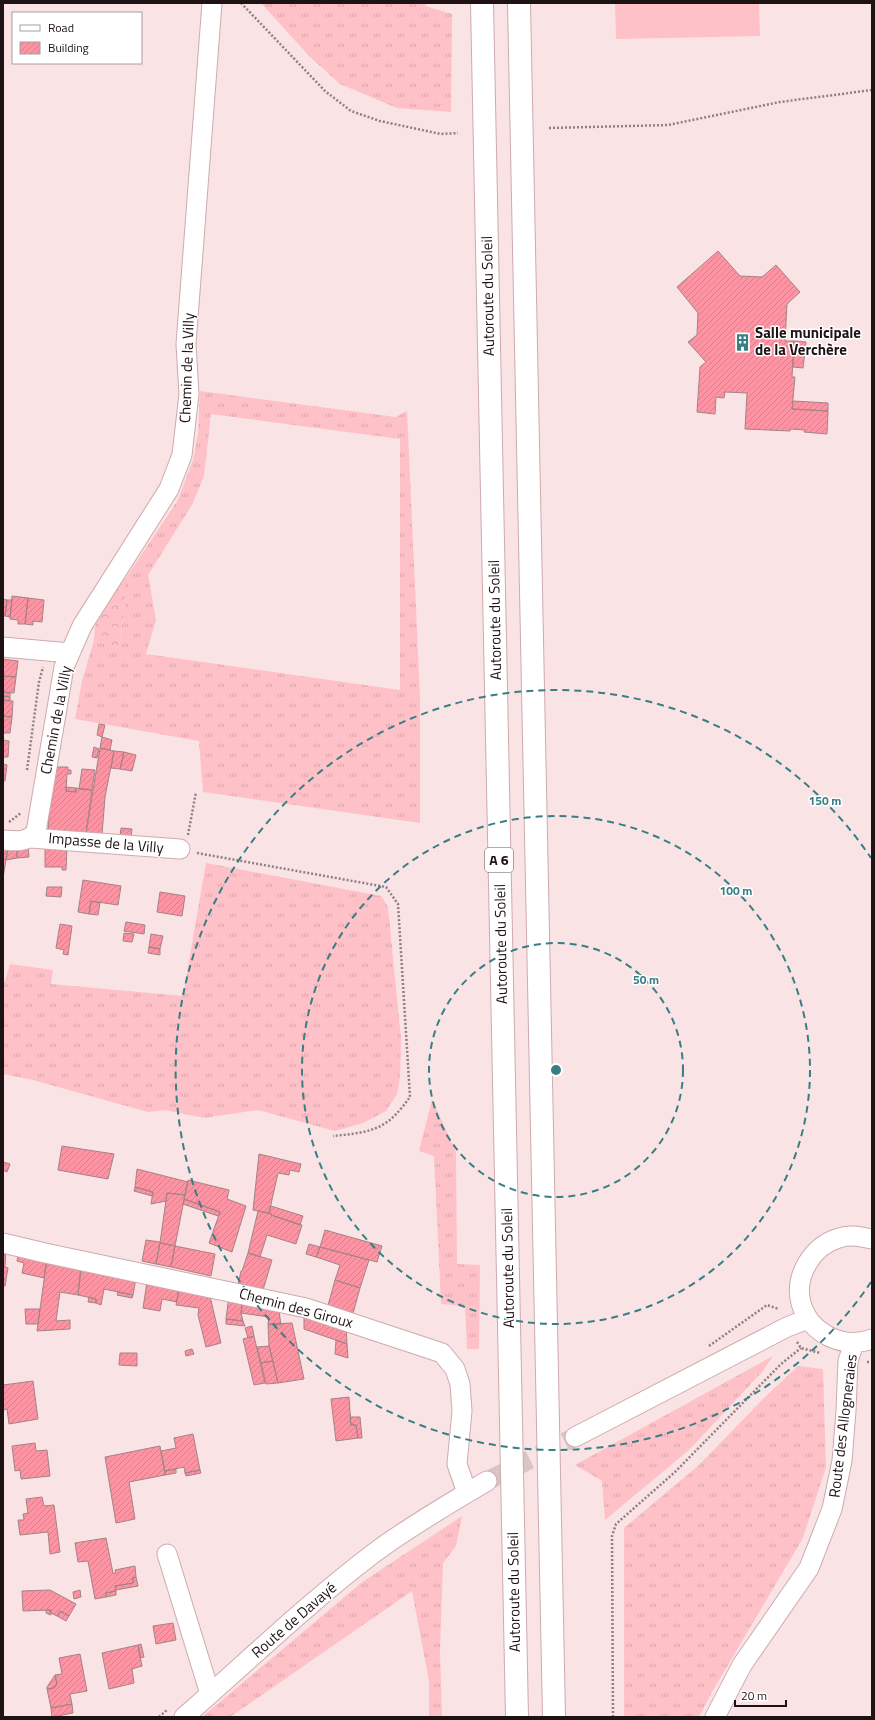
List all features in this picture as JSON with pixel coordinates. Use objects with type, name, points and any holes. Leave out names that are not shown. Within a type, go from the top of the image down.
[{"type":"highway","name":"Autoroute du Soleil","points":[[482,3],[517,1717]]},
{"type":"highway","points":[[519,3],[554,1717]]},
{"type":"street","name":"Chemin de la Villy","points":[[31,838],[36,832],[64,667],[82,626],[169,489],[182,455],[189,394],[186,344],[212,3]]},
{"type":"street","points":[[3,647],[70,653]]},
{"type":"street","points":[[3,840],[21,841],[31,838]]},
{"type":"street","name":"Impasse de la Villy","points":[[31,838],[180,849]]},
{"type":"street","points":[[863,1341],[836,1340],[820,1332],[808,1318],[801,1303],[800,1287],[803,1270],[811,1256],[824,1244],[839,1238],[856,1236],[872,1239]]},
{"type":"street","name":"Chemin des Giroux","points":[[3,1243],[306,1308],[442,1353],[455,1369],[460,1384],[462,1411],[457,1464],[467,1493]]},
{"type":"street","points":[[575,1437],[787,1327],[808,1318]]},
{"type":"street","name":"Route des Allogneraies","points":[[715,1717],[742,1665],[809,1568],[832,1509],[842,1461],[848,1361],[863,1341]]},
{"type":"street","name":"Route de Davayé","points":[[184,1717],[328,1590],[375,1552],[409,1529],[487,1481]]},
{"type":"street","points":[[167,1554],[210,1694]]},
{"type":"path","points":[[241,3],[325,91],[351,111],[388,123],[441,134],[458,133]]},
{"type":"path","points":[[549,128],[668,125],[780,102],[872,90]]},
{"type":"path","points":[[26,775],[39,682],[48,651]]},
{"type":"path","points":[[180,849],[186,844],[196,792]]},
{"type":"path","points":[[3,821],[10,822],[20,814],[22,806]]},
{"type":"path","points":[[180,849],[386,887],[398,904],[410,1096],[402,1108],[387,1122],[365,1131],[334,1136]]},
{"type":"path","points":[[796,1340],[801,1348],[824,1354]]},
{"type":"path","points":[[613,1717],[612,1536],[616,1524],[675,1472],[781,1364],[801,1348]]},
{"type":"path","points":[[867,1362],[872,1362]]},
{"type":"green space","points":[[261,3],[426,3],[426,6],[452,14],[451,112],[397,108],[340,84],[309,56]]},
{"type":"green space","points":[[615,3],[759,3],[760,36],[616,39]]},
{"type":"green space","points":[[200,391],[396,417],[407,411],[420,696],[420,823],[203,792],[199,741],[75,719],[82,681],[94,640],[119,648],[125,604],[125,579],[178,500],[193,460],[198,434]],"holes":[[[211,414],[400,439],[400,690],[146,654],[156,620],[148,575],[193,503],[204,476]]]},
{"type":"green space","points":[[125,579],[125,604],[119,648],[94,640],[95,626],[116,588]]},
{"type":"green space","points":[[206,863],[381,896],[388,907],[401,1039],[400,1077],[397,1094],[386,1111],[363,1123],[335,1131],[258,1110],[204,1118],[165,1110],[148,1112],[33,1080],[3,1074],[3,987],[10,964],[53,970],[51,984],[183,996]]},
{"type":"green space","points":[[432,1099],[456,1152],[457,1264],[480,1265],[479,1349],[467,1349],[465,1306],[441,1304],[434,1156],[419,1151]]},
{"type":"green space","points":[[773,1356],[763,1371],[689,1450],[605,1520],[602,1481],[575,1465]]},
{"type":"green space","points":[[798,1366],[823,1369],[826,1467],[803,1538],[712,1692],[699,1717],[624,1717],[624,1528],[698,1466],[764,1398]]},
{"type":"green space","points":[[462,1516],[456,1546],[443,1563],[440,1650],[442,1717],[429,1717],[429,1681],[412,1591],[230,1717],[202,1717],[361,1583]]},
{"type":"building","name":"Salle municipale de la Verchère","points":[[718,251],[740,276],[762,277],[776,265],[800,292],[787,304],[785,341],[794,341],[792,377],[795,377],[792,409],[828,411],[827,434],[791,429],[790,431],[745,429],[747,393],[725,392],[724,398],[716,397],[715,414],[697,412],[700,367],[706,362],[688,342],[697,335],[698,313],[677,287]]},
{"type":"building","points":[[794,341],[806,342],[803,368],[793,367]]},
{"type":"building","points":[[793,401],[828,403],[828,411],[792,409]]},
{"type":"building","points":[[12,596],[28,598],[25,624],[18,624],[18,620],[10,619]]},
{"type":"building","points":[[28,598],[44,600],[42,622],[33,621],[33,625],[25,624]]},
{"type":"building","points":[[3,599],[7,600],[5,616],[3,616]]},
{"type":"building","points":[[7,600],[12,600],[10,617],[5,616]]},
{"type":"building","points":[[3,659],[18,661],[16,677],[3,676]]},
{"type":"building","points":[[3,676],[16,677],[14,693],[3,692]]},
{"type":"building","points":[[3,692],[10,693],[10,697],[3,696]]},
{"type":"building","points":[[3,696],[10,697],[10,701],[3,700]]},
{"type":"building","points":[[3,700],[13,701],[12,717],[3,716]]},
{"type":"building","points":[[3,716],[12,717],[10,733],[3,733]]},
{"type":"building","points":[[99,724],[105,725],[102,737],[97,735]]},
{"type":"building","points":[[102,737],[112,740],[110,750],[100,748]]},
{"type":"building","points":[[3,740],[9,741],[8,757],[3,757]]},
{"type":"building","points":[[94,747],[99,749],[97,758],[92,757]]},
{"type":"building","points":[[100,748],[114,751],[105,797],[102,834],[86,833]]},
{"type":"building","points":[[114,751],[124,752],[120,769],[111,768]]},
{"type":"building","points":[[124,752],[136,755],[132,771],[120,769]]},
{"type":"building","points":[[3,764],[7,765],[5,781],[3,780]]},
{"type":"building","points":[[56,767],[68,767],[68,770],[71,770],[71,774],[67,774],[66,791],[76,792],[76,788],[92,790],[86,833],[48,830],[51,789]]},
{"type":"building","points":[[82,769],[95,770],[92,790],[79,789]]},
{"type":"building","points":[[66,787],[76,788],[76,792],[66,791]]},
{"type":"building","points":[[121,828],[132,829],[131,837],[120,836]]},
{"type":"building","points":[[28,846],[29,857],[17,858],[17,847]]},
{"type":"building","points":[[45,846],[67,847],[66,870],[62,870],[62,867],[45,867]]},
{"type":"building","points":[[3,847],[8,847],[3,878]]},
{"type":"building","points":[[8,847],[17,847],[17,858],[6,860]]},
{"type":"building","points":[[83,880],[121,886],[118,905],[91,901],[89,914],[78,912]]},
{"type":"building","points":[[47,887],[62,887],[61,897],[46,896]]},
{"type":"building","points":[[160,892],[185,896],[182,916],[157,912]]},
{"type":"building","points":[[91,901],[100,903],[98,915],[89,914]]},
{"type":"building","points":[[126,922],[145,925],[144,934],[124,931]]},
{"type":"building","points":[[60,924],[72,926],[68,955],[63,954],[64,950],[56,948]]},
{"type":"building","points":[[124,933],[134,934],[132,942],[123,941]]},
{"type":"building","points":[[151,934],[163,936],[160,949],[149,947]]},
{"type":"building","points":[[149,947],[160,949],[160,955],[148,953]]},
{"type":"building","points":[[62,1146],[114,1154],[108,1179],[58,1170]]},
{"type":"building","points":[[259,1154],[301,1164],[299,1172],[290,1170],[289,1175],[278,1173],[269,1213],[253,1210]]},
{"type":"building","points":[[3,1162],[10,1164],[7,1172],[3,1170]]},
{"type":"building","points":[[137,1169],[188,1182],[185,1195],[167,1193],[166,1201],[151,1204],[153,1192],[135,1187]]},
{"type":"building","points":[[188,1180],[229,1190],[227,1199],[246,1206],[232,1252],[209,1243],[220,1212],[184,1199]]},
{"type":"building","points":[[135,1187],[153,1192],[152,1196],[134,1191]]},
{"type":"building","points":[[167,1193],[185,1195],[175,1246],[160,1243]]},
{"type":"building","points":[[184,1199],[220,1212],[218,1216],[183,1204]]},
{"type":"building","points":[[271,1206],[303,1216],[300,1225],[271,1215],[272,1214],[269,1213]]},
{"type":"building","points":[[258,1211],[272,1214],[271,1215],[302,1225],[296,1244],[267,1235],[260,1257],[248,1253]]},
{"type":"building","points":[[325,1230],[382,1246],[377,1262],[320,1247]]},
{"type":"building","points":[[146,1240],[160,1242],[156,1264],[142,1261]]},
{"type":"building","points":[[160,1243],[175,1246],[171,1267],[156,1264]]},
{"type":"building","points":[[309,1244],[320,1247],[316,1257],[306,1254]]},
{"type":"building","points":[[3,1246],[6,1247],[5,1267],[8,1268],[5,1286],[3,1286]]},
{"type":"building","points":[[175,1246],[215,1254],[211,1276],[171,1267]]},
{"type":"building","points":[[320,1247],[369,1260],[360,1288],[335,1280],[340,1265],[316,1257]]},
{"type":"building","points":[[19,1250],[47,1258],[44,1278],[22,1273],[24,1263],[17,1261]]},
{"type":"building","points":[[248,1253],[272,1260],[263,1290],[238,1285],[241,1271]]},
{"type":"building","points":[[47,1258],[81,1267],[78,1295],[60,1292],[56,1321],[70,1320],[70,1329],[37,1331]]},
{"type":"building","points":[[81,1267],[136,1278],[133,1295],[104,1289],[101,1305],[96,1303],[96,1299],[78,1295]]},
{"type":"building","points":[[335,1280],[360,1288],[352,1317],[327,1309]]},
{"type":"building","points":[[147,1282],[179,1288],[177,1302],[162,1299],[160,1311],[143,1308]]},
{"type":"building","points":[[179,1288],[209,1292],[221,1343],[206,1347],[198,1315],[199,1308],[176,1305]]},
{"type":"building","points":[[118,1292],[133,1295],[132,1298],[117,1295]]},
{"type":"building","points":[[229,1296],[243,1298],[241,1313],[243,1321],[226,1319]]},
{"type":"building","points":[[89,1297],[96,1299],[96,1303],[88,1302]]},
{"type":"building","points":[[243,1298],[278,1304],[281,1325],[268,1324],[269,1317],[241,1313]]},
{"type":"building","points":[[25,1309],[40,1309],[38,1324],[26,1324]]},
{"type":"building","points":[[304,1311],[346,1324],[347,1344],[304,1329]]},
{"type":"building","points":[[226,1319],[243,1321],[245,1326],[226,1324]]},
{"type":"building","points":[[292,1323],[304,1379],[278,1383],[269,1346],[268,1324]]},
{"type":"building","points":[[252,1326],[254,1336],[248,1338],[245,1328]]},
{"type":"building","points":[[254,1336],[265,1383],[254,1385],[243,1339]]},
{"type":"building","points":[[336,1340],[347,1344],[348,1358],[335,1354]]},
{"type":"building","points":[[269,1346],[273,1361],[261,1363],[257,1347]]},
{"type":"building","points":[[192,1349],[194,1354],[186,1356],[185,1351]]},
{"type":"building","points":[[120,1353],[137,1353],[137,1366],[119,1365]]},
{"type":"building","points":[[273,1361],[278,1383],[266,1384],[261,1363]]},
{"type":"building","points":[[33,1381],[38,1419],[9,1424],[7,1409],[3,1410],[3,1385]]},
{"type":"building","points":[[349,1397],[351,1425],[356,1425],[358,1438],[336,1441],[331,1399]]},
{"type":"building","points":[[350,1417],[360,1417],[362,1438],[358,1438],[356,1425],[351,1425]]},
{"type":"building","points":[[193,1434],[200,1470],[185,1473],[184,1467],[165,1471],[161,1451],[176,1448],[174,1438]]},
{"type":"building","points":[[35,1443],[36,1451],[47,1450],[50,1476],[21,1479],[20,1470],[15,1471],[12,1446]]},
{"type":"building","points":[[160,1446],[165,1475],[129,1482],[135,1519],[116,1523],[105,1457]]},
{"type":"building","points":[[176,1469],[176,1473],[165,1475],[165,1471]]},
{"type":"building","points":[[200,1470],[201,1473],[186,1476],[185,1473]]},
{"type":"building","points":[[42,1497],[44,1506],[54,1505],[60,1552],[50,1554],[48,1532],[20,1535],[18,1520],[24,1520],[23,1514],[28,1513],[26,1499]]},
{"type":"building","points":[[106,1538],[113,1573],[116,1573],[115,1570],[135,1566],[136,1577],[133,1578],[133,1583],[115,1586],[116,1591],[106,1593],[106,1597],[95,1599],[88,1561],[78,1562],[75,1543]]},
{"type":"building","points":[[136,1577],[138,1586],[116,1590],[115,1586],[133,1583],[133,1578]]},
{"type":"building","points":[[50,1590],[76,1604],[69,1616],[60,1611],[57,1616],[51,1613],[51,1610],[23,1611],[22,1591]]},
{"type":"building","points":[[80,1590],[81,1597],[74,1599],[73,1592]]},
{"type":"building","points":[[116,1591],[116,1595],[106,1597],[106,1593]]},
{"type":"building","points":[[46,1610],[51,1610],[51,1615],[46,1613]]},
{"type":"building","points":[[60,1611],[69,1616],[66,1621],[57,1616]]},
{"type":"building","points":[[173,1623],[176,1640],[156,1644],[153,1626]]},
{"type":"building","points":[[141,1644],[144,1657],[140,1658],[138,1645]]},
{"type":"building","points":[[138,1645],[142,1666],[132,1669],[134,1683],[109,1689],[102,1653]]},
{"type":"building","points":[[80,1654],[87,1691],[70,1694],[72,1704],[51,1708],[47,1689],[54,1688],[57,1684],[55,1675],[62,1674],[59,1658]]},
{"type":"building","points":[[55,1675],[57,1684],[54,1688],[47,1689],[47,1687]]},
{"type":"building","points":[[72,1704],[73,1713],[52,1717],[51,1708]]},
{"type":"tunnel","points":[[487,1481],[575,1437]]},
{"type":"place","name":"Salle municipale de la Verchère","points":[[742,342]]}]
